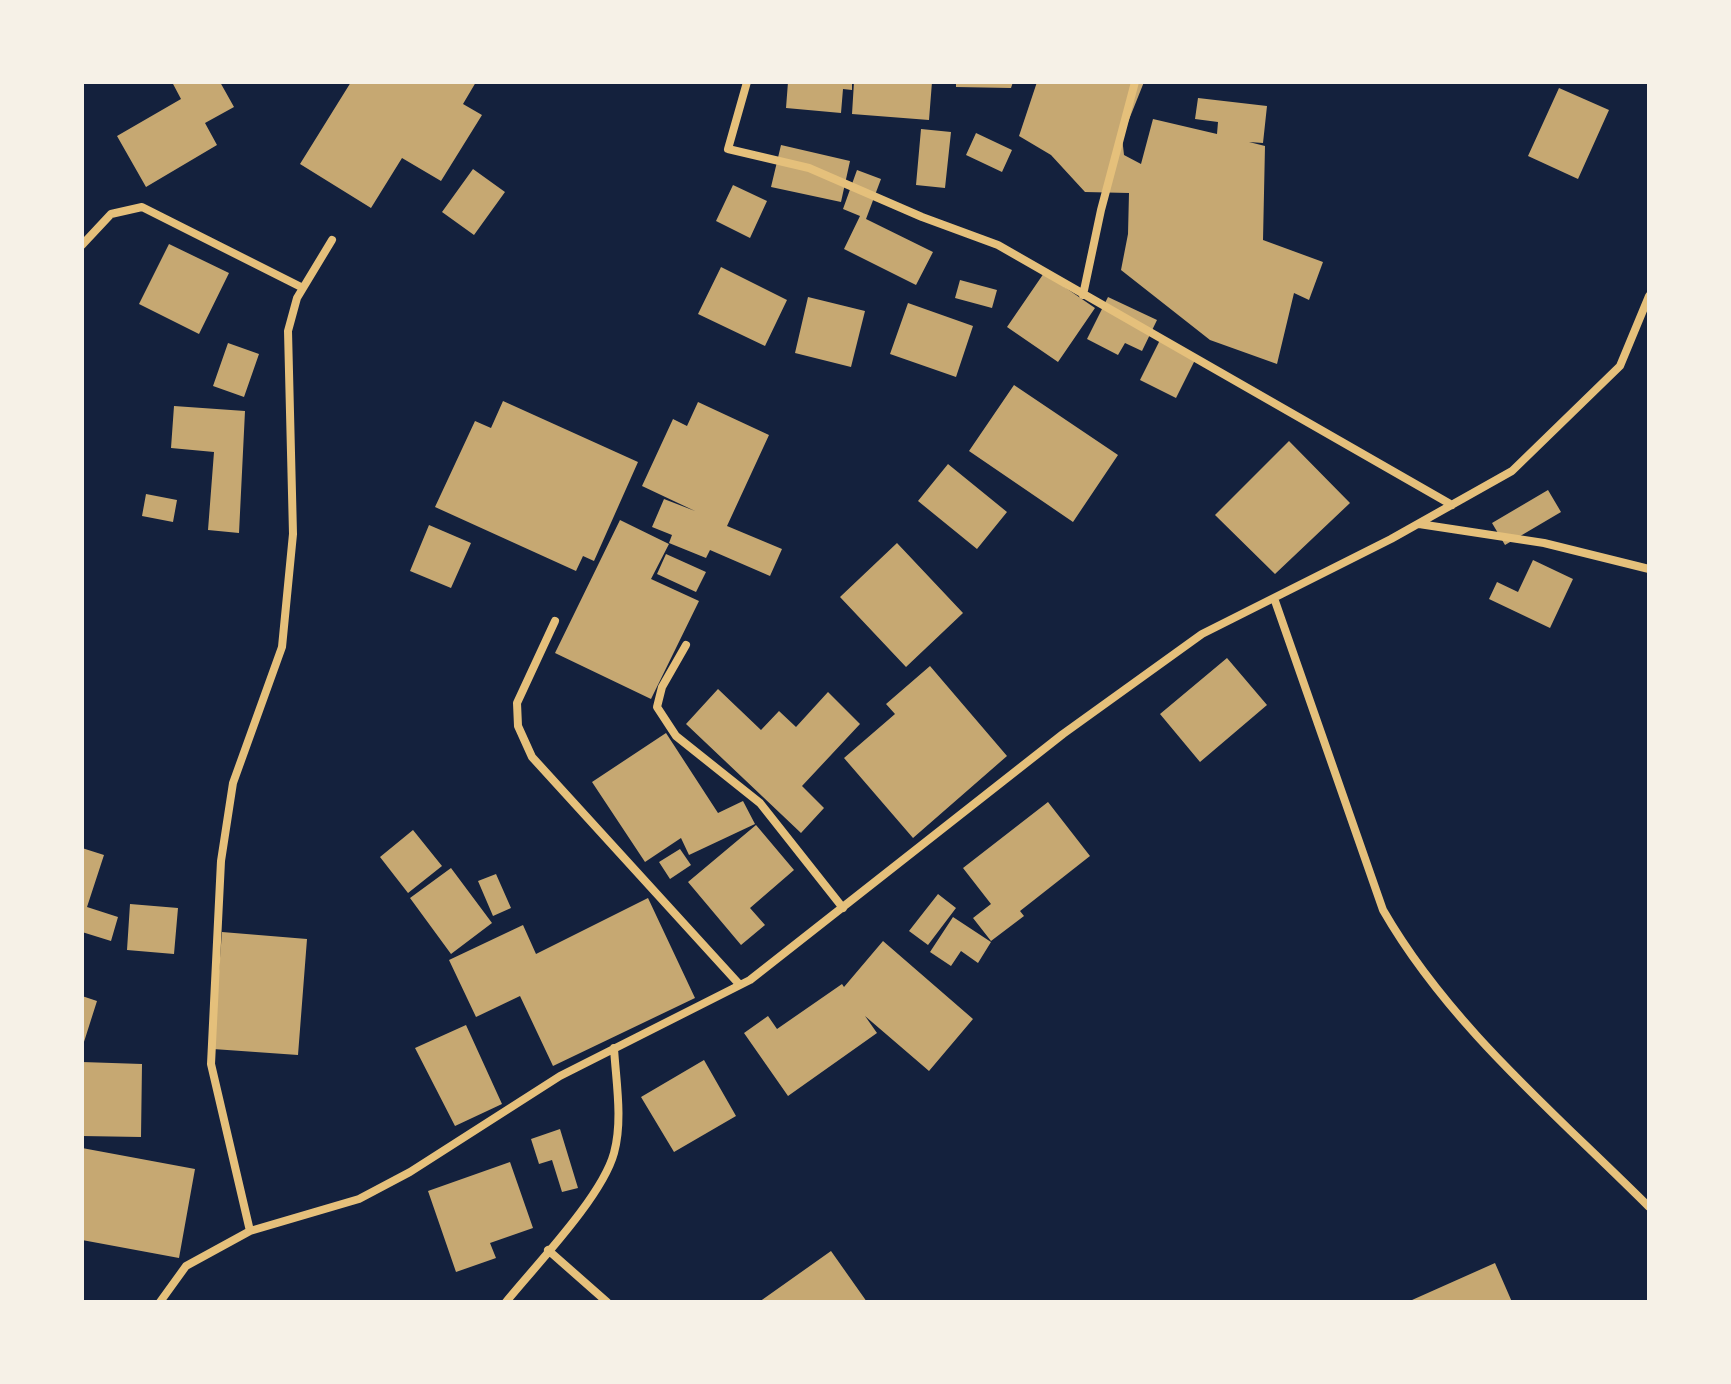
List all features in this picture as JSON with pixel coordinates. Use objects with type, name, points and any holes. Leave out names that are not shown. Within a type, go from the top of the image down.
[{"type":"street","points":[[747,82],[728,149],[809,168],[922,217],[998,245],[1452,505]]},
{"type":"street","points":[[1083,295],[1101,210],[1135,82]]},
{"type":"street","points":[[82,245],[111,214],[142,207],[303,288]]},
{"type":"street","points":[[250,1231],[211,1064],[221,861],[233,783],[282,647],[293,534],[288,331],[303,288],[332,240]]},
{"type":"street","points":[[160,1302],[186,1266],[250,1231],[359,1199],[410,1172],[560,1076],[739,984],[843,908],[1101,706],[1202,634],[1419,524],[1512,471],[1620,366],[1649,296]]},
{"type":"street","points":[[1419,524],[1544,543],[1649,569]]},
{"type":"street","points":[[1274,598],[1383,910],[1409,956],[1445,1002],[1649,1207]]},
{"type":"street","points":[[555,621],[517,703],[518,726],[532,757],[739,984]]},
{"type":"street","points":[[686,645],[662,687],[657,707],[676,736],[760,803],[843,908]]},
{"type":"street","points":[[506,1302],[597,1188],[614,1154],[618,1122],[614,1048]]},
{"type":"street","points":[[548,1250],[607,1302]]},
{"type":"building","points":[[172,82],[220,82],[234,107],[205,123],[217,145],[146,187],[117,136],[181,99]]},
{"type":"building","points":[[351,82],[476,82],[463,104],[482,115],[441,181],[402,158],[371,208],[300,164]]},
{"type":"building","points":[[788,82],[852,82],[852,90],[843,89],[841,113],[786,108]]},
{"type":"building","points":[[854,82],[932,82],[929,120],[852,114]]},
{"type":"building","points":[[956,82],[1013,82],[1011,88],[956,87]]},
{"type":"building","points":[[1037,82],[1144,82],[1122,137],[1124,155],[1141,164],[1153,119],[1217,134],[1218,122],[1195,119],[1198,98],[1267,106],[1263,143],[1249,142],[1265,146],[1263,240],[1323,262],[1309,300],[1294,293],[1277,364],[1210,340],[1121,270],[1128,234],[1129,193],[1085,192],[1051,155],[1019,136]]},
{"type":"building","points":[[1559,88],[1609,110],[1578,179],[1528,156]]},
{"type":"building","points":[[921,129],[951,132],[945,188],[916,185]]},
{"type":"building","points":[[976,133],[1012,150],[1002,172],[966,155]]},
{"type":"building","points":[[781,145],[850,161],[841,202],[771,187]]},
{"type":"building","points":[[473,169],[505,192],[474,235],[442,212]]},
{"type":"building","points":[[857,170],[881,179],[866,219],[933,252],[916,285],[844,249],[860,216],[843,209]]},
{"type":"building","points":[[733,185],[767,201],[750,238],[716,221]]},
{"type":"building","points":[[169,244],[229,273],[199,334],[139,304]]},
{"type":"building","points":[[721,267],[787,300],[765,346],[698,314]]},
{"type":"building","points":[[1044,273],[1095,308],[1058,362],[1007,327]]},
{"type":"building","points":[[960,280],[997,290],[992,308],[955,298]]},
{"type":"building","points":[[808,297],[865,311],[851,367],[795,353]]},
{"type":"building","points":[[1108,297],[1157,320],[1142,351],[1125,343],[1118,355],[1087,339]]},
{"type":"building","points":[[908,303],[973,326],[956,377],[890,354]]},
{"type":"building","points":[[1161,338],[1197,356],[1176,398],[1140,380]]},
{"type":"building","points":[[228,343],[259,354],[244,397],[213,386]]},
{"type":"building","points":[[1014,385],[1118,455],[1073,522],[969,451]]},
{"type":"building","points":[[503,401],[638,462],[594,561],[583,556],[576,571],[435,507],[475,421],[491,428]]},
{"type":"building","points":[[698,402],[769,435],[727,526],[782,549],[770,576],[710,550],[706,558],[669,543],[672,535],[652,527],[664,499],[695,511],[642,486],[673,419],[687,426]]},
{"type":"building","points":[[174,406],[245,411],[239,533],[208,530],[214,452],[171,448]]},
{"type":"building","points":[[1289,441],[1350,503],[1275,574],[1215,515]]},
{"type":"building","points":[[948,464],[1007,512],[977,549],[918,501]]},
{"type":"building","points":[[1548,490],[1561,512],[1505,545],[1492,523]]},
{"type":"building","points":[[146,494],[177,500],[173,522],[142,516]]},
{"type":"building","points":[[620,520],[669,544],[651,579],[699,601],[651,699],[555,653]]},
{"type":"building","points":[[429,525],[471,543],[451,588],[410,571]]},
{"type":"building","points":[[897,543],[963,613],[906,667],[840,597]]},
{"type":"building","points":[[666,554],[706,572],[696,592],[657,574]]},
{"type":"building","points":[[1533,560],[1573,579],[1550,628],[1489,599],[1497,582],[1518,592]]},
{"type":"building","points":[[1227,658],[1267,705],[1200,762],[1160,714]]},
{"type":"building","points":[[930,666],[1007,756],[913,838],[844,758],[895,714],[886,704]]},
{"type":"building","points":[[718,689],[761,730],[779,711],[796,727],[828,692],[860,724],[802,786],[824,808],[801,833],[686,724]]},
{"type":"building","points":[[666,733],[718,813],[743,801],[755,824],[689,855],[681,838],[645,862],[592,782]]},
{"type":"building","points":[[1048,802],[1090,856],[1020,911],[1024,916],[991,941],[973,918],[991,904],[963,868]]},
{"type":"building","points":[[756,825],[794,870],[750,908],[765,925],[741,945],[688,882]]},
{"type":"building","points":[[413,830],[442,866],[408,893],[380,857]]},
{"type":"building","points":[[82,848],[104,855],[87,907],[118,917],[111,941],[82,932]]},
{"type":"building","points":[[680,849],[691,865],[670,879],[659,862]]},
{"type":"building","points":[[451,868],[492,923],[451,954],[410,898]]},
{"type":"building","points":[[496,874],[511,908],[493,916],[478,881]]},
{"type":"building","points":[[938,894],[956,908],[928,945],[909,931]]},
{"type":"building","points":[[648,898],[695,998],[553,1066],[520,996],[476,1017],[449,960],[523,925],[536,954]]},
{"type":"building","points":[[130,904],[178,908],[174,954],[127,950]]},
{"type":"building","points":[[953,917],[991,942],[978,963],[961,951],[951,966],[930,952]]},
{"type":"building","points":[[222,932],[307,939],[298,1055],[213,1049]]},
{"type":"building","points":[[883,941],[973,1019],[929,1071],[865,1016],[877,1033],[788,1096],[744,1033],[768,1016],[777,1029],[842,984],[844,987]]},
{"type":"building","points":[[82,996],[97,1001],[83,1045],[82,1045]]},
{"type":"building","points":[[466,1025],[502,1104],[455,1126],[415,1048]]},
{"type":"building","points":[[704,1060],[736,1116],[674,1152],[641,1097]]},
{"type":"building","points":[[82,1062],[142,1064],[141,1137],[82,1136]]},
{"type":"building","points":[[560,1129],[578,1188],[562,1192],[552,1160],[539,1164],[531,1139]]},
{"type":"building","points":[[82,1148],[195,1169],[179,1258],[82,1240]]},
{"type":"building","points":[[510,1162],[533,1228],[490,1243],[496,1258],[456,1272],[428,1191]]},
{"type":"building","points":[[831,1251],[867,1302],[759,1302]]},
{"type":"building","points":[[1495,1263],[1512,1302],[1412,1300]]}]
